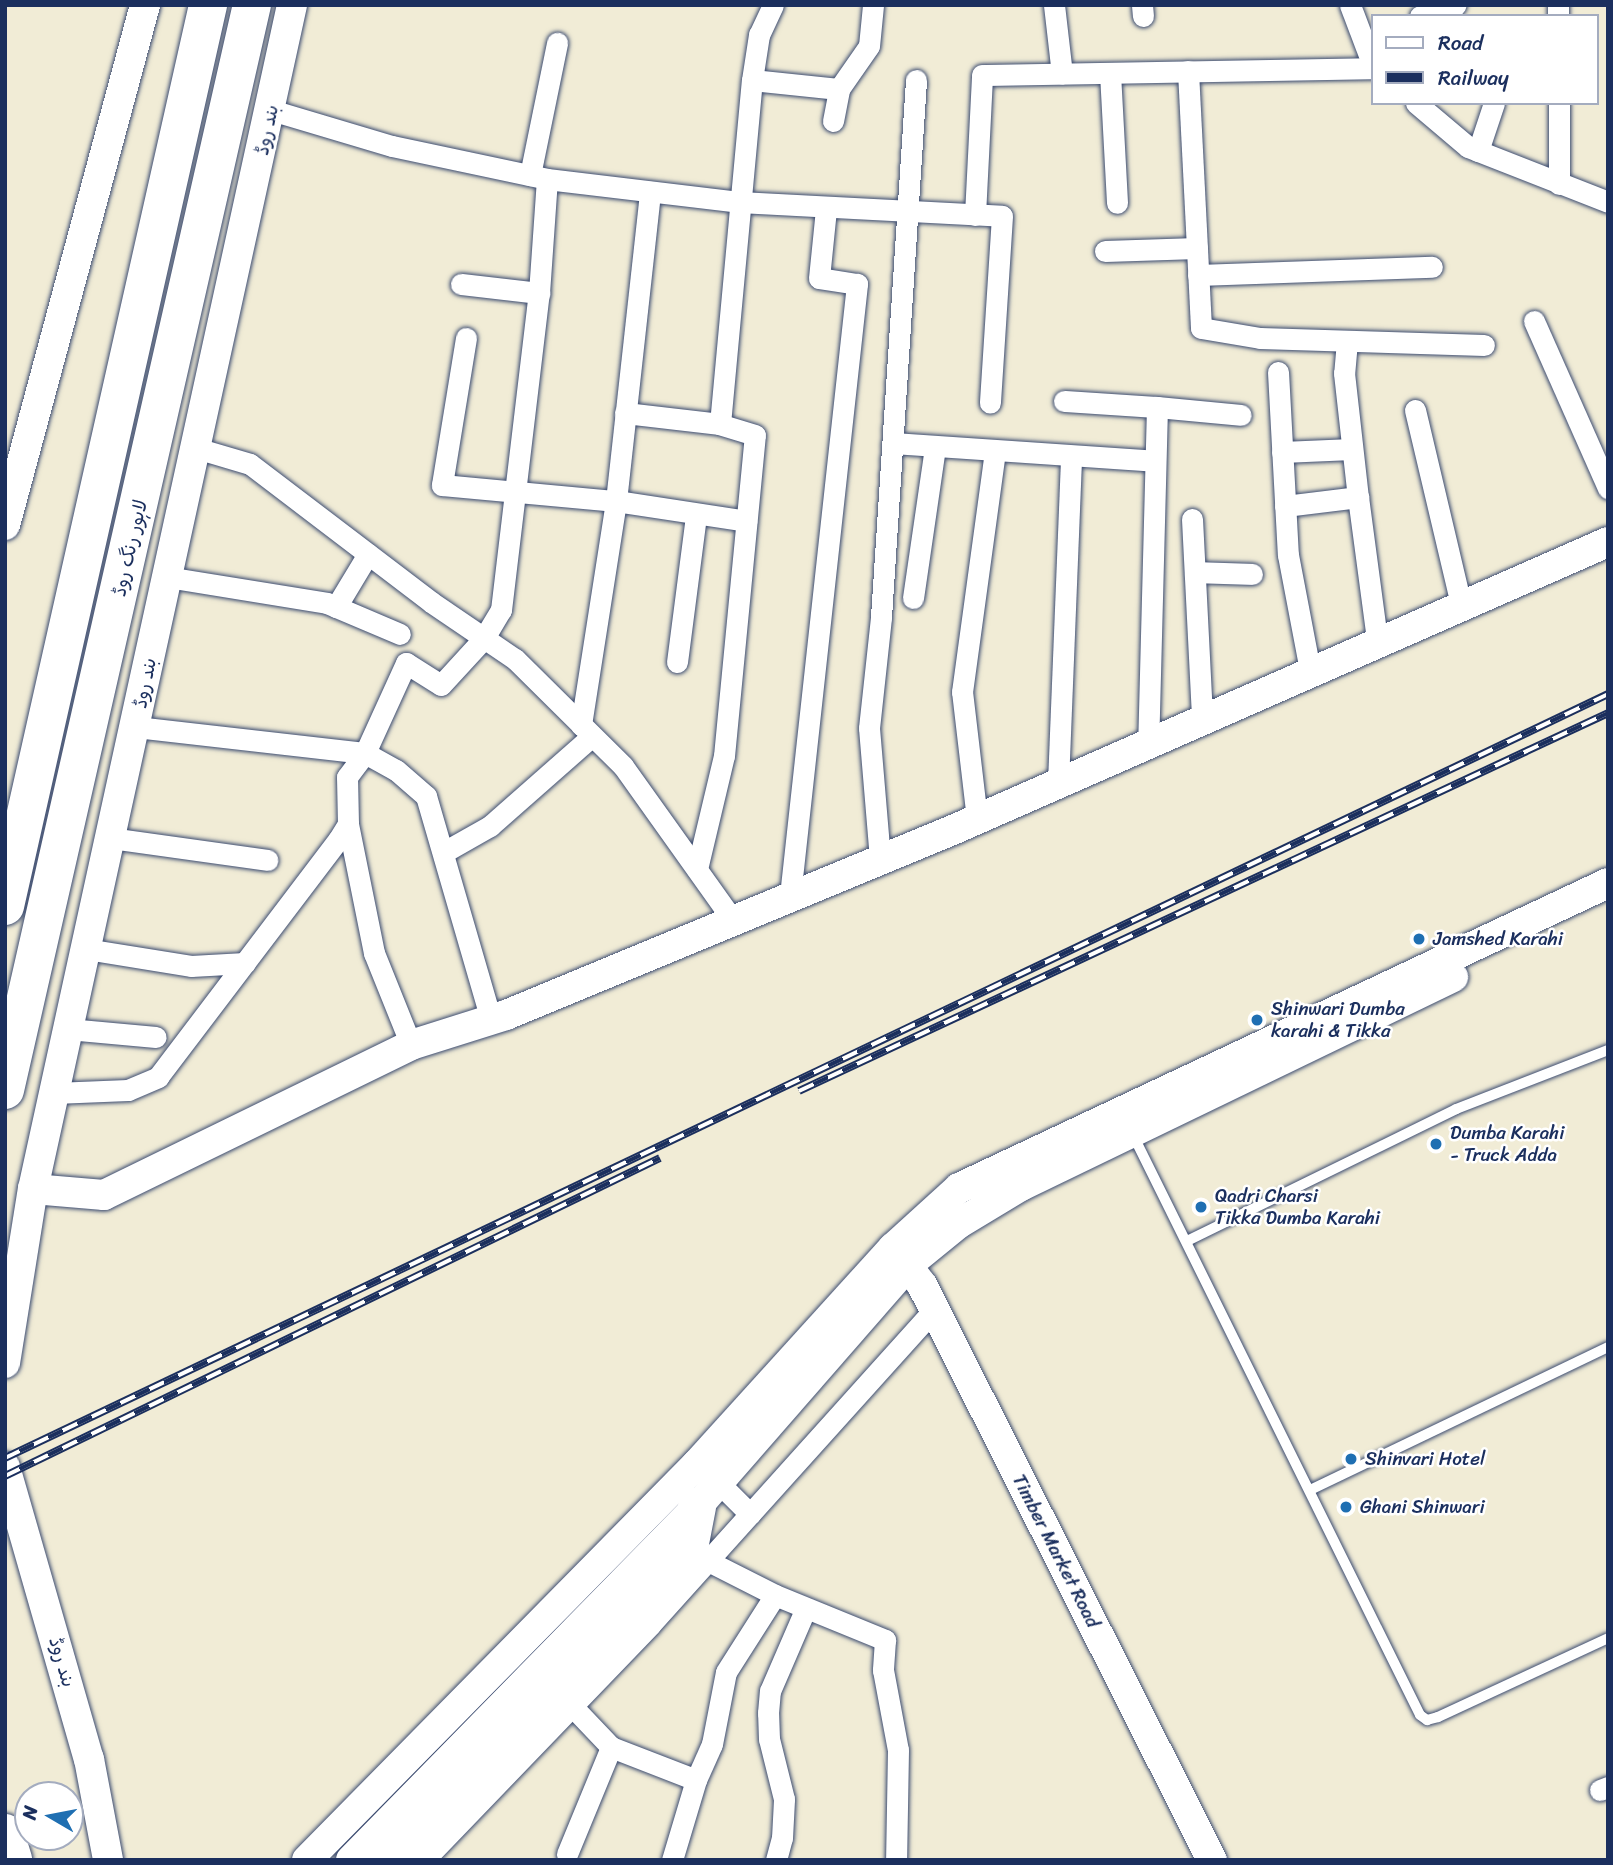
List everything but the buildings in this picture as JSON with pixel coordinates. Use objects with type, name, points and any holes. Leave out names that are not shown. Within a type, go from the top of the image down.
[{"type":"highway","points":[[5,906],[208,5]]},
{"type":"highway","name":"لاہور رنگ روڈ","points":[[5,1090],[252,5]]},
{"type":"highway","points":[[388,1860],[697,1514]]},
{"type":"highway","points":[[5,1833],[13,1860]]},
{"type":"main road","points":[[5,525],[145,5]]},
{"type":"main road","name":"بند روڈ","points":[[5,1363],[33,1189],[292,5]]},
{"type":"main road","points":[[33,1189],[104,1195],[411,1045],[491,1020],[977,819],[1377,640],[1608,542]]},
{"type":"main road","points":[[351,1860],[697,1514],[941,1202],[979,1176],[1608,883]]},
{"type":"main road","points":[[901,1256],[1021,1186],[1608,902]]},
{"type":"main road","name":"Timber Market Road","points":[[901,1256],[934,1310],[1212,1860]]},
{"type":"main road","name":"بند روڈ","points":[[5,1467],[89,1759],[108,1860]]},
{"type":"main road","points":[[651,1507],[697,1514]]},
{"type":"main road","points":[[651,1507],[697,1514]]},
{"type":"main road","points":[[307,1860],[651,1507]]},
{"type":"street","points":[[720,424],[752,80],[759,35],[772,5]]},
{"type":"street","points":[[833,121],[839,89],[869,46],[873,5]]},
{"type":"street","points":[[1054,5],[1062,74]]},
{"type":"street","points":[[1350,5],[1367,31],[1372,61]]},
{"type":"street","points":[[1426,14],[1455,5]]},
{"type":"street","points":[[411,1045],[374,953],[348,824],[347,777],[365,753],[406,663],[441,685],[484,638],[501,610],[539,293],[539,177],[557,43]]},
{"type":"street","points":[[975,215],[982,75],[1372,67]]},
{"type":"street","points":[[1188,71],[1201,328],[1260,338],[1485,345]]},
{"type":"street","points":[[1110,73],[1116,203]]},
{"type":"street","points":[[752,80],[839,89]]},
{"type":"street","points":[[880,859],[869,728],[893,443],[916,80]]},
{"type":"street","points":[[1419,105],[1478,151],[1608,202]]},
{"type":"street","points":[[1478,151],[1493,105]]},
{"type":"street","points":[[1559,105],[1559,184]]},
{"type":"street","points":[[271,110],[392,146],[539,177],[739,202],[826,209],[1002,216],[990,403]]},
{"type":"street","points":[[444,852],[490,826],[587,731],[616,501],[650,192]]},
{"type":"street","points":[[790,896],[857,285],[819,278],[826,209]]},
{"type":"street","points":[[1105,251],[1197,248]]},
{"type":"street","points":[[1198,275],[1432,267]]},
{"type":"street","points":[[461,284],[539,293]]},
{"type":"street","points":[[1534,321],[1608,488]]},
{"type":"street","points":[[466,338],[442,485],[616,501],[746,522]]},
{"type":"street","points":[[1347,341],[1343,373],[1377,640]]},
{"type":"street","points":[[1279,372],[1287,555],[1310,670]]},
{"type":"street","points":[[1064,401],[1241,415]]},
{"type":"street","points":[[1148,742],[1157,407]]},
{"type":"street","points":[[1415,410],[1461,605]]},
{"type":"street","points":[[625,413],[720,424],[755,435],[724,756],[697,869]]},
{"type":"street","points":[[893,443],[1071,458],[1154,461]]},
{"type":"street","points":[[913,598],[935,447]]},
{"type":"street","points":[[196,448],[250,464],[515,659],[623,766],[732,919]]},
{"type":"street","points":[[1282,452],[1352,449]]},
{"type":"street","points":[[977,819],[962,692],[995,452]]},
{"type":"street","points":[[1058,783],[1071,458]]},
{"type":"street","points":[[1285,506],[1358,497]]},
{"type":"street","points":[[677,662],[696,515]]},
{"type":"street","points":[[1192,519],[1202,719]]},
{"type":"street","points":[[336,607],[369,554]]},
{"type":"street","points":[[1195,572],[1252,574]]},
{"type":"street","points":[[167,577],[336,607],[400,634]]},
{"type":"street","points":[[136,727],[365,753],[396,770],[426,796],[491,1020]]},
{"type":"street","points":[[54,1093],[128,1090],[158,1077],[348,824]]},
{"type":"street","points":[[111,838],[267,860]]},
{"type":"street","points":[[86,949],[191,966],[245,962]]},
{"type":"street","points":[[68,1029],[156,1037]]},
{"type":"street","points":[[697,1514],[750,1514],[934,1310]]},
{"type":"street","points":[[697,1514],[750,1514]]},
{"type":"street","points":[[697,1514],[775,1595],[885,1640],[883,1670],[899,1760],[896,1860]]},
{"type":"street","points":[[424,1860],[570,1704],[697,1514]]},
{"type":"street","points":[[672,1860],[696,1780],[712,1744],[726,1672],[775,1595]]},
{"type":"street","points":[[776,1860],[782,1838],[784,1799],[769,1739],[770,1691],[806,1608]]},
{"type":"street","points":[[570,1704],[611,1747],[696,1780]]},
{"type":"street","points":[[567,1854],[611,1747]]},
{"type":"lane","points":[[1187,1241],[1457,1109],[1608,1050]]},
{"type":"lane","points":[[1131,1133],[1312,1489],[1420,1715],[1427,1720],[1608,1638]]},
{"type":"lane","points":[[1312,1489],[1608,1348]]},
{"type":"railway","points":[[5,1458],[1608,694]]},
{"type":"railway","points":[[799,1091],[1608,713]]},
{"type":"railway","points":[[5,1476],[660,1158]]},
{"type":"place","name":"Jamshed Karahi","points":[[1419,939]]},
{"type":"place","name":"Shinwari Dumba karahi & Tikka","points":[[1257,1020]]},
{"type":"place","name":"Dumba Karahi - Truck Adda","points":[[1436,1144]]},
{"type":"place","name":"Qadri Charsi Tikka Dumba Karahi","points":[[1201,1207]]},
{"type":"place","name":"Shinvari Hotel","points":[[1351,1459]]},
{"type":"place","name":"Ghani Shinwari","points":[[1346,1507]]}]
